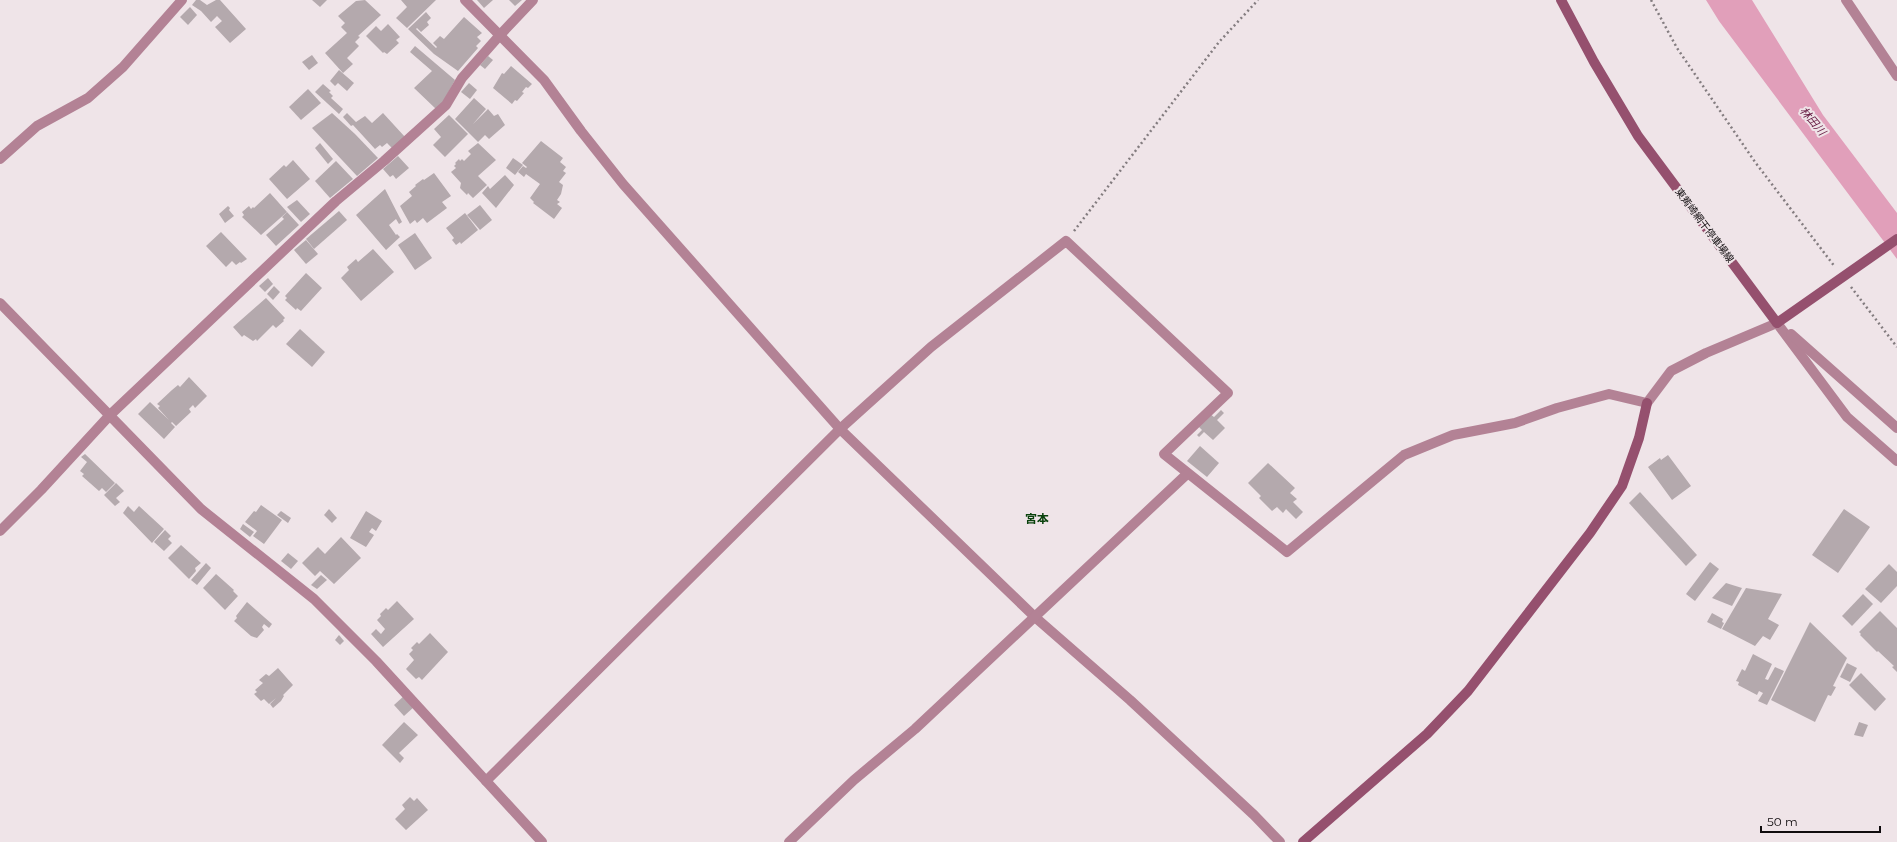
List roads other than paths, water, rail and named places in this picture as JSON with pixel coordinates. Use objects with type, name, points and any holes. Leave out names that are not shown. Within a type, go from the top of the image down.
[{"type":"street","points":[[0,159],[37,126],[88,98],[123,67],[182,0]]},
{"type":"street","points":[[465,0],[544,80],[581,131],[623,184],[840,429],[1036,618],[1136,705],[1254,815],[1280,842]]},
{"type":"street","points":[[0,531],[41,490],[110,416],[336,201],[384,161],[446,105],[462,78],[500,34],[533,0]]},
{"type":"street","name":"東觜崎網干停車場線","points":[[1561,0],[1594,62],[1638,136],[1777,322]]},
{"type":"street","points":[[1846,0],[1897,76]]},
{"type":"street","points":[[1303,842],[1427,734],[1468,691],[1590,533],[1622,486],[1639,438],[1647,403],[1671,371],[1706,353],[1777,322],[1897,238]]},
{"type":"street","points":[[486,781],[840,429],[931,347],[1066,241],[1228,393],[1164,454],[1287,552],[1404,455],[1453,436],[1515,423],[1557,408],[1609,394],[1647,403]]},
{"type":"street","points":[[0,303],[201,509],[314,599],[376,661],[542,842]]},
{"type":"street","points":[[1777,322],[1897,428]]},
{"type":"street","points":[[1777,322],[1846,417],[1897,461]]},
{"type":"street","points":[[790,842],[854,780],[916,729],[1188,474]]},
{"type":"water","name":"林田川","points":[[1706,0],[1752,0],[1823,115],[1897,213],[1897,259],[1719,21]]},
{"type":"district","name":"宮本","points":[[1037,519]]}]
